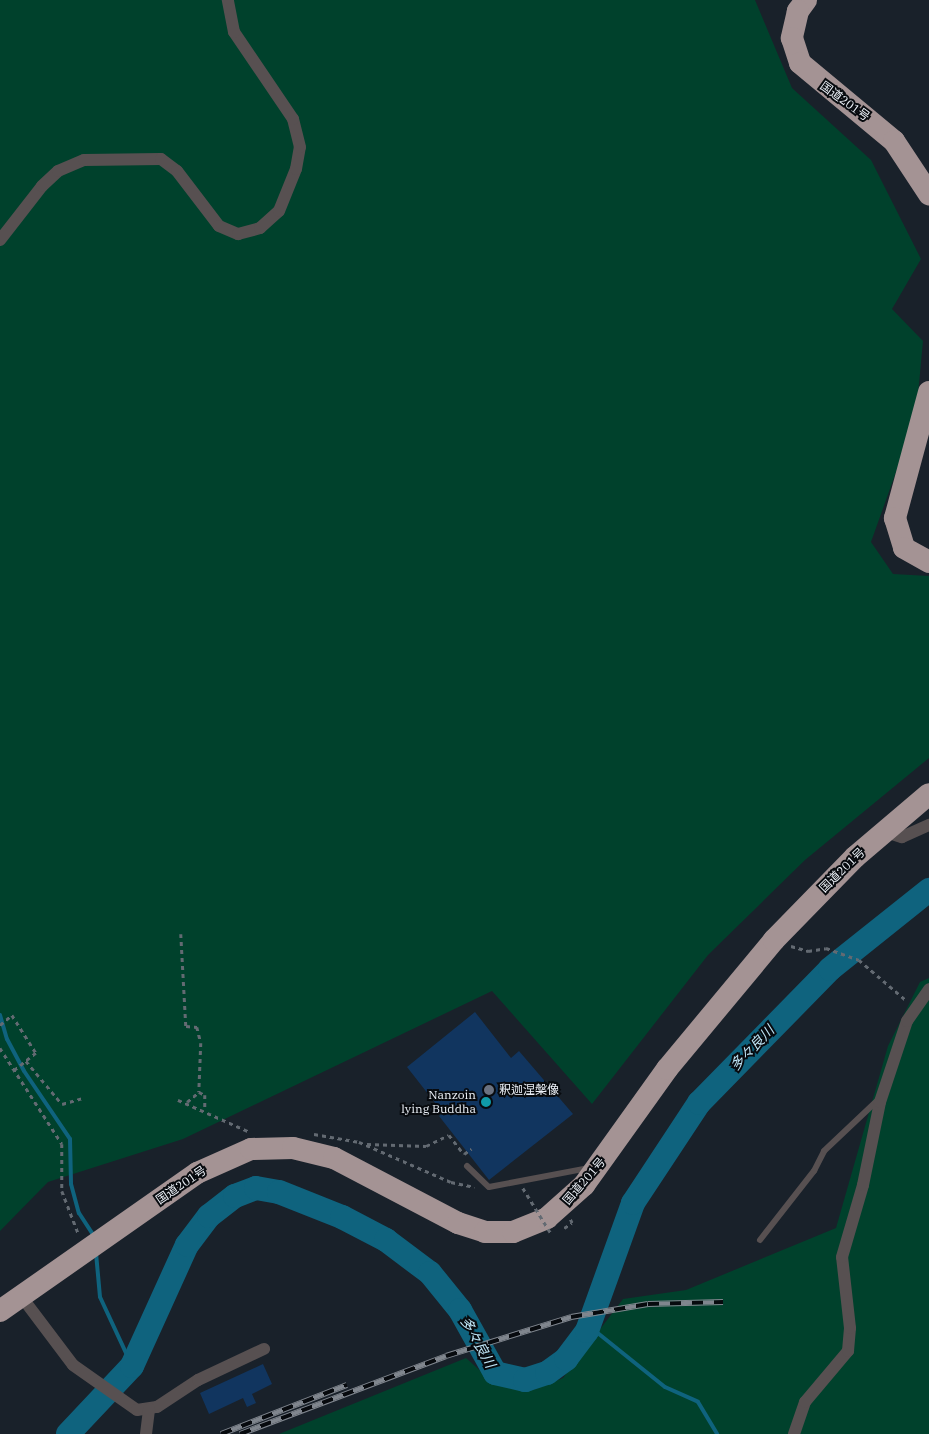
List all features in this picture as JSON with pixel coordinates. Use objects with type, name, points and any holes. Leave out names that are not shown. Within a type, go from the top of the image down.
[{"type":"highway","name":"国道201号","points":[[806,0],[798,11],[792,38],[800,63],[894,141],[929,194]]},
{"type":"highway","points":[[929,392],[895,518],[904,548],[929,562]]},
{"type":"highway","name":"国道201号","points":[[0,1311],[210,1165],[251,1149],[293,1148],[334,1158],[458,1223],[485,1232],[513,1232],[547,1218],[598,1167],[667,1069],[774,940],[883,831],[929,794]]},
{"type":"street","points":[[0,240],[42,186],[58,171],[84,160],[161,159],[177,171],[219,226],[238,234],[260,228],[279,211],[296,169],[300,147],[293,119],[234,32],[228,0]]},
{"type":"street","points":[[883,831],[902,837],[929,825]]},
{"type":"street","points":[[794,1434],[805,1402],[848,1352],[850,1328],[842,1258],[881,1097],[915,1006],[929,989]]},
{"type":"street","points":[[21,1296],[86,1376],[128,1407],[149,1409],[264,1349]]},
{"type":"street","points":[[146,1434],[149,1409]]},
{"type":"lane","points":[[760,1240],[830,1143],[881,1097]]},
{"type":"lane","points":[[468,1166],[489,1187],[598,1167]]},
{"type":"path","points":[[181,934],[186,1026],[197,1027],[200,1043],[199,1092],[187,1102]]},
{"type":"path","points":[[774,940],[808,951],[826,948],[859,960],[915,1006]]},
{"type":"path","points":[[0,1025],[12,1015],[36,1053],[14,1071]]},
{"type":"path","points":[[0,1048],[62,1144],[62,1182],[68,1215],[88,1249]]},
{"type":"path","points":[[26,1061],[62,1104],[83,1098]]},
{"type":"path","points":[[199,1092],[205,1095],[205,1108]]},
{"type":"path","points":[[364,1144],[426,1146],[449,1135],[464,1154],[471,1149]]},
{"type":"path","points":[[523,1188],[552,1234]]},
{"type":"green space","points":[[0,0],[755,0],[792,88],[871,160],[921,259],[892,309],[923,341],[916,416],[871,542],[893,574],[929,576],[929,758],[805,860],[708,955],[592,1104],[492,991],[183,1139],[48,1182],[0,1231]]},
{"type":"green space","points":[[929,978],[929,1434],[279,1434],[466,1358],[495,1384],[533,1390],[563,1378],[623,1299],[686,1290],[836,1228],[888,1046],[920,982]]},
{"type":"building","name":"釈迦涅槃像","points":[[475,1012],[511,1058],[519,1051],[573,1114],[489,1180],[439,1116],[443,1113],[407,1067]]},
{"type":"building","points":[[263,1364],[272,1384],[252,1394],[256,1403],[247,1407],[243,1398],[209,1414],[200,1393]]},
{"type":"waterway","name":"多々良川","points":[[68,1434],[132,1366],[187,1245],[209,1216],[235,1196],[256,1188],[279,1192],[342,1217],[386,1240],[430,1273],[460,1310],[495,1373],[525,1380],[547,1373],[566,1359],[587,1331],[633,1203],[699,1103],[830,969],[929,890]]},
{"type":"waterway","points":[[0,1015],[7,1039],[24,1071],[70,1139],[71,1184],[79,1213],[94,1236]]},
{"type":"waterway","points":[[96,1253],[100,1297],[132,1366]]},
{"type":"waterway","points":[[589,1326],[665,1387],[698,1402],[717,1434]]},
{"type":"railway","points":[[240,1434],[446,1356],[571,1317],[648,1304],[723,1302]]},
{"type":"railway","points":[[221,1434],[347,1385]]},
{"type":"place","name":"釈迦涅槃像","points":[[489,1090]]},
{"type":"place","name":"Nanzoin lying Buddha","points":[[486,1102]]}]
